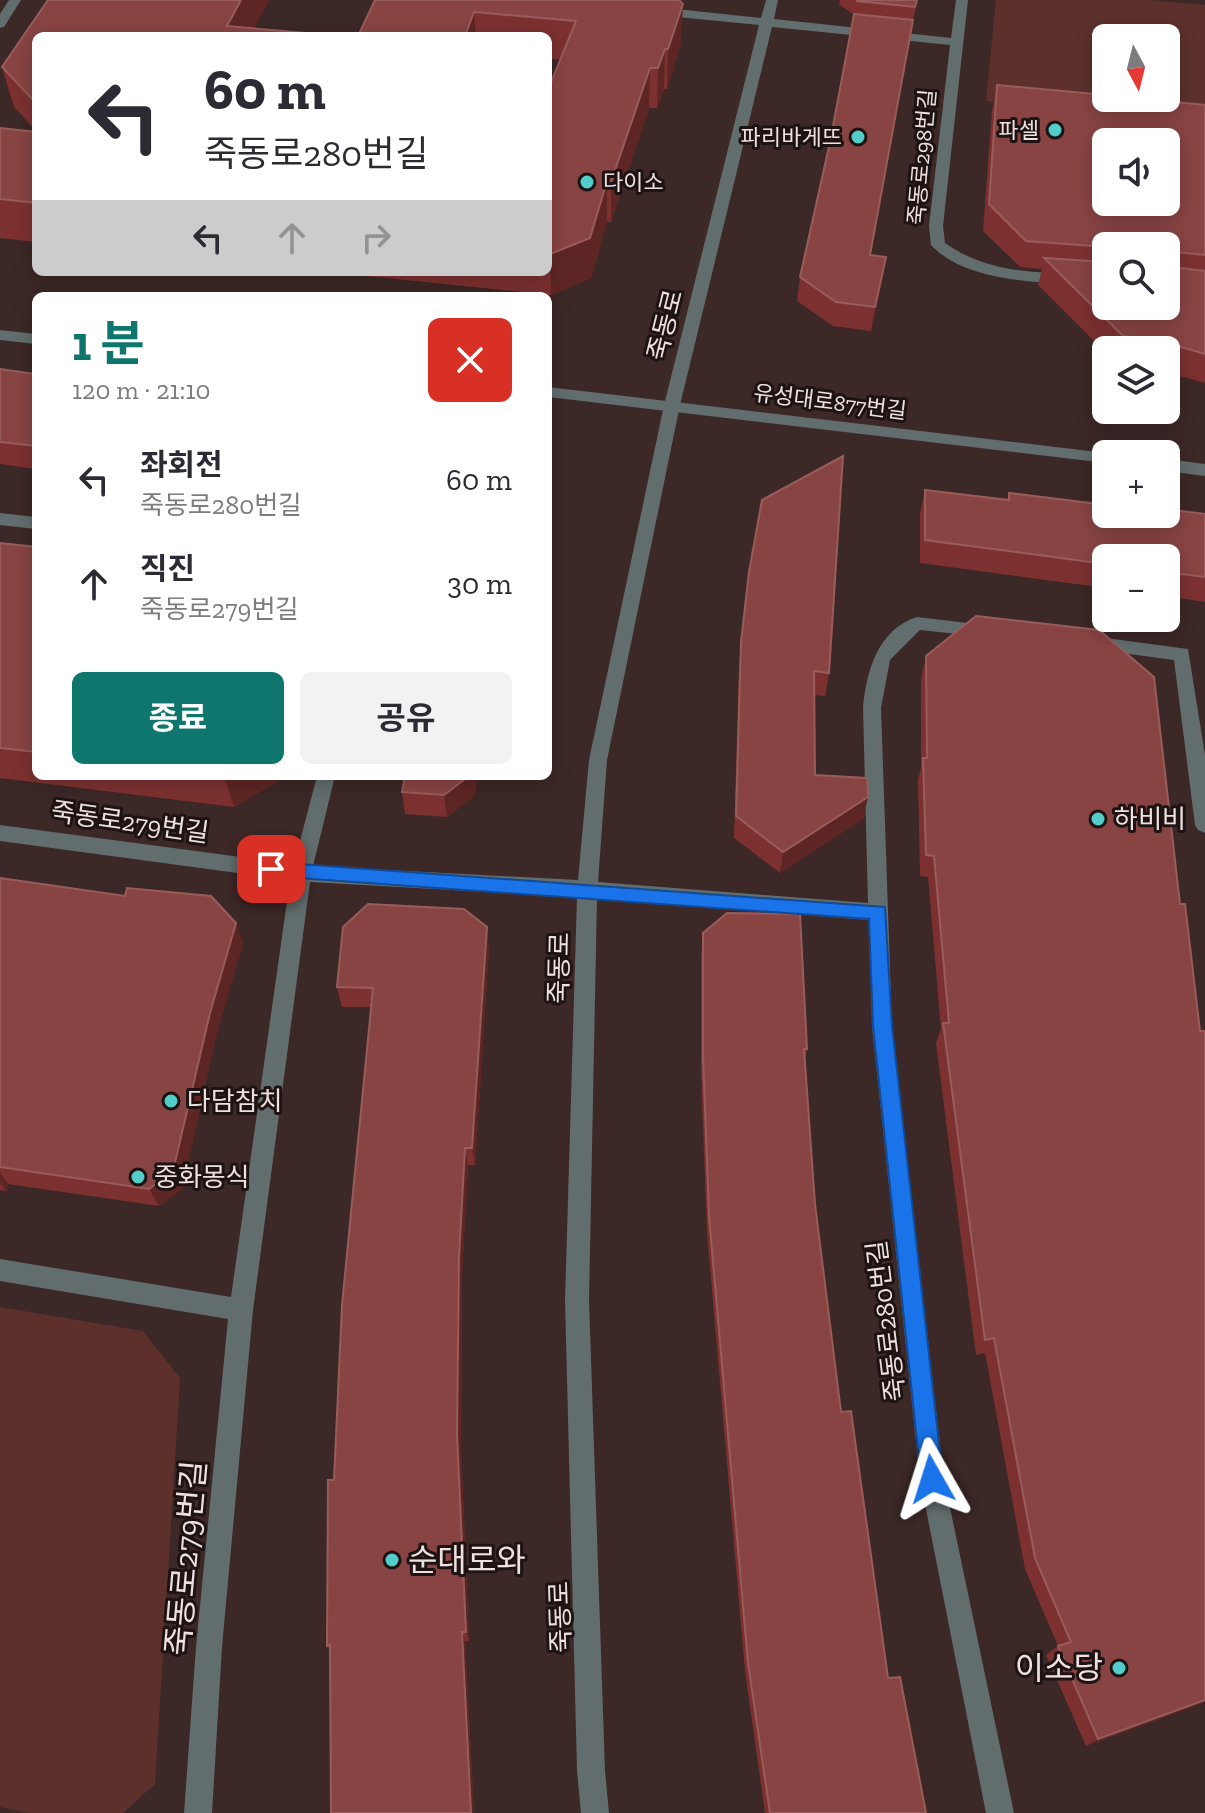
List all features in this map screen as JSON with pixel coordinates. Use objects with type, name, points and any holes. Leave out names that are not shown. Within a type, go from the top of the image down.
[{"type":"street","points":[[0,24],[15,0]]},
{"type":"street","name":"죽동로","points":[[595,1813],[591,1771],[577,1300],[587,889],[598,760],[672,405],[772,0]]},
{"type":"street","name":"죽동로298번길","points":[[962,0],[936,226],[938,245],[952,258],[977,268],[1092,280]]},
{"type":"street","points":[[647,10],[955,42]]},
{"type":"street","points":[[0,335],[32,339]]},
{"type":"street","name":"유성대로877번길","points":[[552,392],[1092,456]]},
{"type":"street","points":[[1180,467],[1205,470]]},
{"type":"street","points":[[0,519],[32,523]]},
{"type":"street","name":"죽동로280번길","points":[[1000,1813],[932,1479],[882,1026],[872,708],[874,676],[888,645],[917,623],[1010,634]]},
{"type":"street","points":[[1073,641],[1182,654],[1205,825]]},
{"type":"street","name":"죽동로279번길","points":[[198,1813],[209,1647],[241,1310],[301,873],[325,780]]},
{"type":"street","name":"죽동로279번길","points":[[0,833],[301,873],[587,889]]},
{"type":"street","points":[[587,889],[878,912]]},
{"type":"street","points":[[0,1270],[241,1310]]},
{"type":"shaded area","points":[[996,0],[1147,0],[1205,5],[1205,123],[1096,112],[1180,112],[1180,24],[1092,24],[1092,112],[986,101]]},
{"type":"shaded area","points":[[0,1307],[143,1331],[180,1378],[155,1784],[123,1813],[30,1813],[0,1807]]},
{"type":"building","points":[[48,0],[241,0],[227,26],[295,32],[32,32],[32,99],[2,67]]},
{"type":"building","points":[[375,0],[679,0],[683,4],[668,49],[665,49],[658,68],[650,68],[611,182],[607,181],[590,238],[552,253],[552,80],[576,21],[474,12],[466,32],[360,32]]},
{"type":"building","points":[[857,0],[917,0],[915,7]]},
{"type":"building","points":[[854,14],[913,20],[870,255],[886,257],[875,307],[836,302],[800,277]]},
{"type":"building","points":[[997,85],[1092,94],[1092,112],[1180,112],[1180,102],[1205,105],[1205,255],[1180,252],[1180,232],[1092,232],[1092,246],[1026,241],[989,204]]},
{"type":"building","points":[[0,128],[32,132],[32,203],[0,199]]},
{"type":"building","points":[[1044,258],[1092,261],[1092,305]]},
{"type":"building","points":[[1180,268],[1205,271],[1205,354],[1180,347],[1180,336],[1123,336],[1107,320],[1180,320]]},
{"type":"building","points":[[0,369],[32,373],[32,446],[0,442]]},
{"type":"building","points":[[843,456],[829,673],[814,671],[815,775],[867,778],[868,797],[783,852],[736,816],[741,642],[749,572],[762,500]]},
{"type":"building","points":[[925,490],[1009,500],[1009,493],[1092,503],[1092,528],[1180,528],[1180,511],[1205,514],[1205,577],[1180,574],[1180,544],[1092,544],[1092,562],[925,540]]},
{"type":"building","points":[[0,543],[32,547],[32,752],[0,748]]},
{"type":"building","points":[[976,616],[1101,632],[1154,677],[1180,904],[1185,904],[1200,1031],[1205,1031],[1205,1700],[1098,1739],[1058,1646],[1071,1642],[1035,1558],[994,1338],[985,1340],[943,1023],[949,1023],[934,856],[926,855],[923,758],[927,758],[926,656]]},
{"type":"building","points":[[404,780],[464,780],[444,795],[402,792]]},
{"type":"building","points":[[0,878],[125,896],[127,888],[211,896],[236,923],[210,1013],[173,1171],[149,1189],[0,1167]]},
{"type":"building","points":[[368,904],[464,909],[487,927],[472,1148],[465,1148],[459,1257],[457,1434],[471,1813],[331,1813],[330,1645],[327,1646],[328,1480],[334,1480],[342,1305],[373,988],[337,987],[343,927]]},
{"type":"building","points":[[727,913],[800,914],[807,1049],[804,1049],[815,1204],[841,1412],[851,1411],[888,1678],[900,1677],[926,1813],[770,1813],[748,1663],[709,1216],[703,1055],[703,933]]},
{"type":"place","name":"파셀","points":[[1055,130]]},
{"type":"place","name":"파리바게뜨","points":[[858,137]]},
{"type":"place","name":"다이소","points":[[587,182]]},
{"type":"place","name":"하비비","points":[[1098,819]]},
{"type":"place","name":"다담참치","points":[[171,1101]]},
{"type":"place","name":"중화몽식","points":[[138,1177]]},
{"type":"place","name":"순대로와","points":[[392,1560]]},
{"type":"place","name":"이소당","points":[[1119,1668]]},
{"type":"route","points":[[271,869],[878,912],[882,1026],[932,1479]]}]
